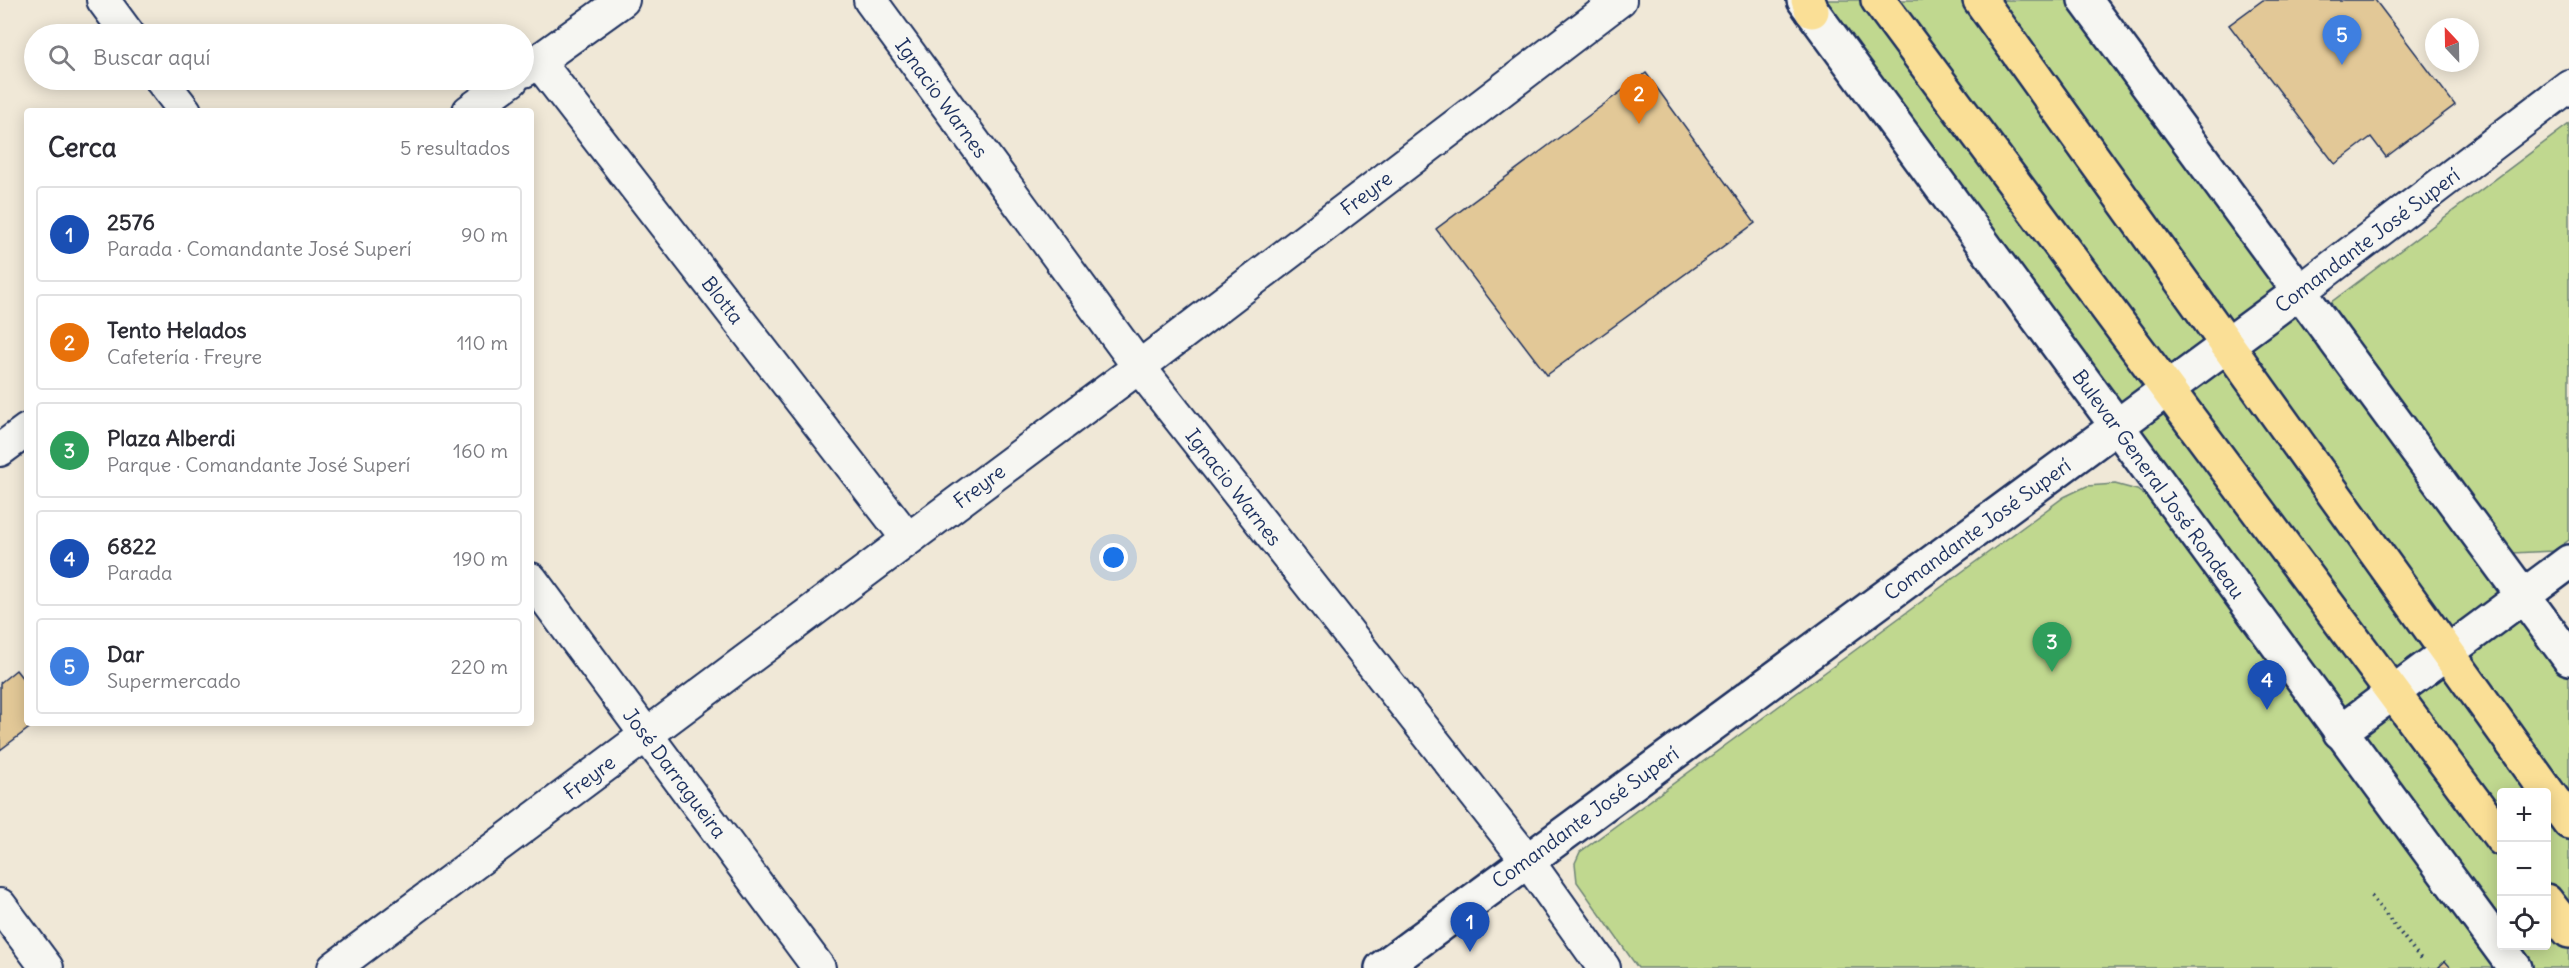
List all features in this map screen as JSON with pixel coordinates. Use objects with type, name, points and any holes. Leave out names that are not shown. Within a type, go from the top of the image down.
[{"type":"main road","points":[[1878,0],[2165,390],[2497,832]]},
{"type":"main road","points":[[1980,0],[2569,822]]},
{"type":"main road","points":[[2085,0],[2569,658]]},
{"type":"main road","name":"Bulevar General José Rondeau","points":[[1808,4],[2515,968]]},
{"type":"main road","name":"Comandante José Superí","points":[[1382,968],[2299,292]]},
{"type":"main road","points":[[2340,732],[2569,562]]},
{"type":"main road","points":[[2551,906],[2569,931]]},
{"type":"street","points":[[103,0],[121,24]]},
{"type":"street","points":[[534,64],[622,0]]},
{"type":"street","name":"Ignacio Warnes","points":[[870,0],[1139,367],[1527,860],[1604,968]]},
{"type":"street","name":"Freyre","points":[[334,968],[1139,367],[1620,0]]},
{"type":"street","name":"Blotta","points":[[534,70],[908,539]]},
{"type":"street","name":"Comandante José Superí","points":[[2299,292],[2569,86]]},
{"type":"street","points":[[169,90],[183,108]]},
{"type":"street","points":[[473,108],[498,90]]},
{"type":"street","points":[[0,450],[24,432]]},
{"type":"street","name":"José Darragueira","points":[[534,583],[819,968]]},
{"type":"street","points":[[0,905],[46,968]]},
{"type":"path","points":[[2371,896],[2421,959]]},
{"type":"green space","points":[[1804,0],[2085,0],[2569,658],[2569,968],[2515,968],[2502,950],[2551,950],[2551,788],[2497,788],[2497,943]]},
{"type":"green space","points":[[2569,124],[2569,540],[2553,551],[2512,553],[2326,306]]},
{"type":"green space","points":[[2115,484],[2137,490],[2151,500],[2503,968],[1638,968],[1577,882],[1575,863],[1580,852],[2064,497],[2087,486]]},
{"type":"building","points":[[2263,0],[2375,0],[2425,66],[2425,72],[2430,72],[2455,105],[2386,157],[2371,137],[2335,164],[2229,25]]},
{"type":"building","points":[[1646,73],[1755,223],[1547,375],[1436,229]]},
{"type":"building","points":[[16,670],[24,680],[24,726],[32,726],[0,750],[0,683]]},
{"type":"building","points":[[2445,961],[2451,968],[2438,968]]},
{"type":"place","name":"Dar","points":[[2342,65]]},
{"type":"place","name":"Tento Helados","points":[[1639,124]]},
{"type":"place","name":"Plaza Alberdi","points":[[2052,672]]},
{"type":"place","name":"6822","points":[[2267,710]]},
{"type":"place","name":"2576","points":[[1470,952]]}]
